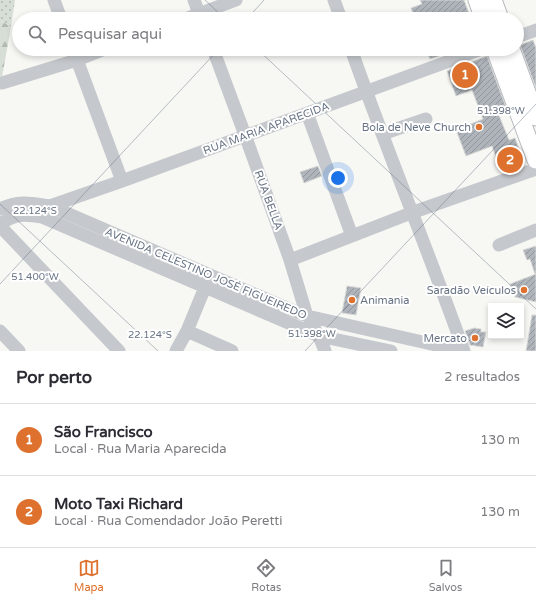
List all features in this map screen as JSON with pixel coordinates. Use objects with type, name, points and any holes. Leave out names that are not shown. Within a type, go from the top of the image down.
[{"type":"main road","points":[[477,0],[481,12]]},
{"type":"main road","points":[[493,0],[497,12]]},
{"type":"main road","points":[[498,56],[536,160]]},
{"type":"main road","points":[[514,56],[536,117]]},
{"type":"street","points":[[54,0],[58,12]]},
{"type":"street","points":[[194,0],[198,12]]},
{"type":"street","points":[[209,12],[236,0]]},
{"type":"street","points":[[334,0],[338,12]]},
{"type":"street","points":[[524,34],[536,30]]},
{"type":"street","points":[[2,83],[70,56]]},
{"type":"street","points":[[76,56],[122,181]]},
{"type":"street","name":"RUA BELLA","points":[[216,56],[290,260],[307,316],[320,336],[325,351]]},
{"type":"street","points":[[354,56],[464,351]]},
{"type":"street","name":"RUA MARIA APARECIDA","points":[[50,206],[463,56]]},
{"type":"street","points":[[307,113],[352,236]]},
{"type":"street","points":[[382,134],[426,119]]},
{"type":"street","points":[[290,260],[412,213],[536,169]]},
{"type":"street","name":"AVENIDA CELESTINO JOSÉ FIGUEIREDO","points":[[0,209],[11,204],[27,202],[50,206],[320,336],[391,351]]},
{"type":"street","name":"AVENIDA CELESTINO JOSÉ FIGUEIREDO","points":[[0,225],[12,217],[29,215],[42,217],[208,281],[307,316],[464,351]]},
{"type":"street","points":[[0,225],[119,351]]},
{"type":"street","points":[[499,245],[536,230]]},
{"type":"street","points":[[176,351],[187,331],[208,281]]},
{"type":"street","points":[[0,331],[19,351]]},
{"type":"street","points":[[187,331],[232,351]]},
{"type":"green space","points":[[0,0],[15,0],[12,12],[11,27],[0,20]]},
{"type":"green space","points":[[0,20],[11,27],[2,77],[0,76]]},
{"type":"building","points":[[420,0],[464,0],[468,12],[412,12],[411,8],[422,4]]},
{"type":"building","points":[[533,40],[536,48],[536,88],[524,56],[524,43]]},
{"type":"building","points":[[429,56],[439,56],[430,59]]},
{"type":"building","points":[[487,56],[507,110],[498,113],[509,140],[515,138],[524,163],[501,171],[492,146],[466,156],[456,130],[483,119],[472,90],[456,96],[447,71]]},
{"type":"building","points":[[318,166],[322,176],[304,183],[300,172]]},
{"type":"building","points":[[536,246],[535,274],[530,259],[527,260],[523,250]]},
{"type":"building","name":"Saradão Veículos","points":[[536,274],[536,302],[515,297],[510,284]]},
{"type":"building","name":"Animania","points":[[347,286],[361,288],[356,315],[342,313]]},
{"type":"building","points":[[532,315],[536,315],[536,351],[526,351]]},
{"type":"building","name":"Mercato","points":[[474,328],[481,329],[481,332],[486,332],[483,347],[470,345],[465,331]]},
{"type":"place","name":"São Francisco","points":[[465,75]]},
{"type":"place","name":"Bola de Neve Church","points":[[479,127]]},
{"type":"place","name":"Moto Taxi Richard","points":[[510,160]]},
{"type":"place","name":"Saradão Veículos","points":[[524,290]]},
{"type":"place","name":"Animania","points":[[352,300]]},
{"type":"place","name":"Mercato","points":[[475,338]]}]
